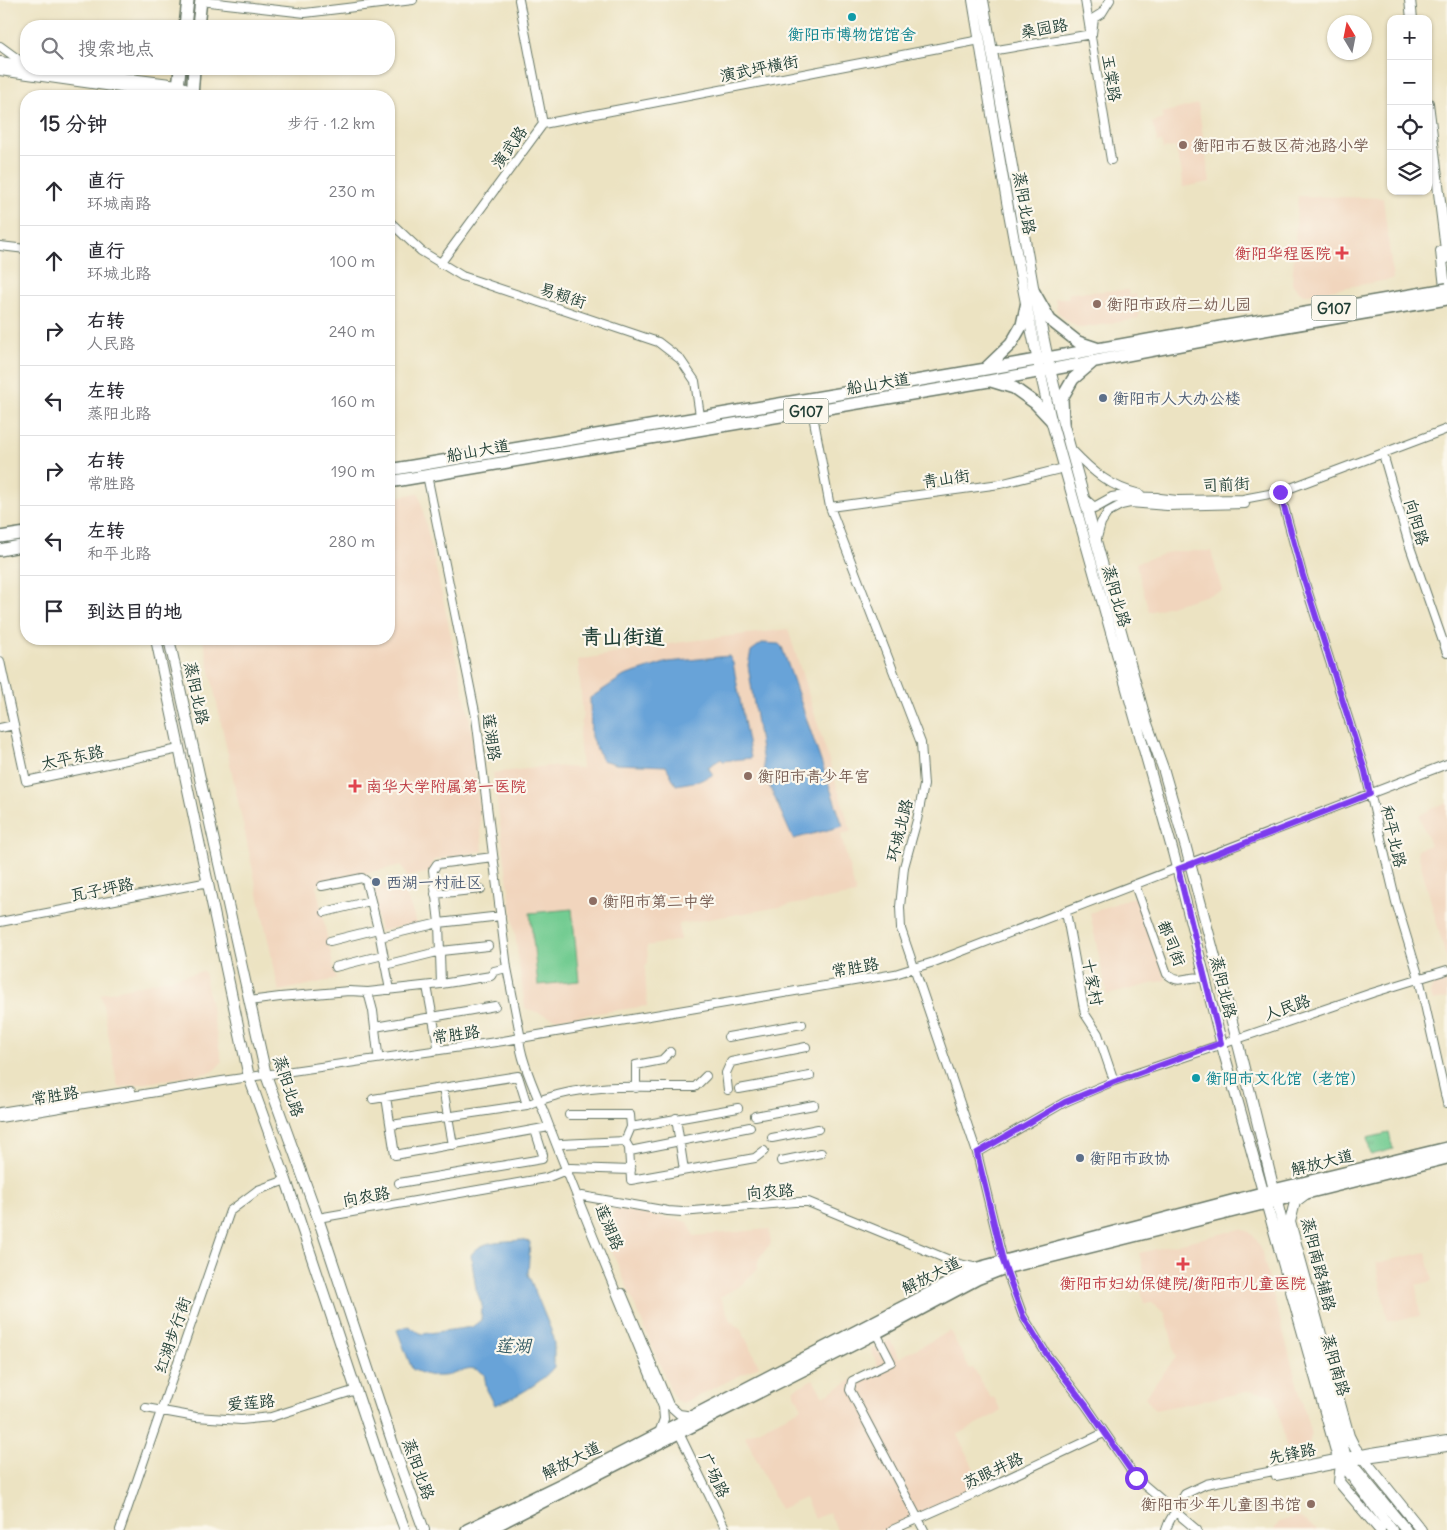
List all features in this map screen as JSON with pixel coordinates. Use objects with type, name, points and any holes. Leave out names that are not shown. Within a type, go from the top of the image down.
[{"type":"highway","points":[[186,20],[188,0]]},
{"type":"highway","points":[[198,20],[200,0]]},
{"type":"highway","points":[[177,90],[179,75]]},
{"type":"highway","points":[[194,75],[194,90]]},
{"type":"highway","name":"G107","points":[[1222,332],[1447,289]]},
{"type":"highway","points":[[1030,297],[1050,320],[1078,342],[1098,348]]},
{"type":"highway","points":[[986,369],[1012,344],[1022,325],[1030,297]]},
{"type":"highway","name":"G107","points":[[1222,332],[1447,299]]},
{"type":"highway","name":"船山大道","points":[[395,469],[986,369],[1095,361],[1222,332]]},
{"type":"highway","name":"船山大道","points":[[395,481],[990,381],[1098,348],[1222,332]]},
{"type":"highway","points":[[1063,422],[1062,398],[1072,379],[1095,361]]},
{"type":"highway","points":[[990,381],[1014,388],[1035,403],[1051,420]]},
{"type":"highway","points":[[0,537],[20,534]]},
{"type":"highway","points":[[0,550],[20,546]]},
{"type":"highway","name":"解放大道","points":[[1276,1196],[1447,1148]]},
{"type":"highway","name":"解放大道","points":[[467,1530],[566,1482],[978,1268],[1004,1264],[1264,1198],[1307,1193],[1447,1158]]},
{"type":"highway","name":"解放大道","points":[[487,1530],[876,1333],[1004,1264]]},
{"type":"main road","name":"蒸阳北路","points":[[973,0],[1044,364],[1051,420],[1178,869],[1221,1043],[1264,1198]]},
{"type":"main road","name":"蒸阳北路","points":[[982,0],[1030,297]]},
{"type":"main road","points":[[1410,0],[1412,15]]},
{"type":"main road","points":[[1416,0],[1418,15]]},
{"type":"main road","points":[[0,62],[20,64]]},
{"type":"main road","points":[[0,70],[20,72]]},
{"type":"main road","points":[[40,75],[161,90]]},
{"type":"main road","points":[[83,75],[166,90]]},
{"type":"main road","points":[[1428,105],[1447,258]]},
{"type":"main road","points":[[1428,150],[1447,303]]},
{"type":"main road","name":"蒸阳北路","points":[[1044,364],[1063,422],[1146,721],[1163,768],[1190,864],[1276,1196]]},
{"type":"main road","points":[[1084,498],[1094,508],[1112,498],[1118,497],[1157,498]]},
{"type":"main road","name":"蒸阳北路","points":[[157,645],[249,1074],[382,1468],[405,1530]]},
{"type":"main road","name":"蒸阳北路","points":[[170,645],[266,1072],[318,1218],[399,1462],[424,1530]]},
{"type":"main road","name":"蒸阳南路辅路","points":[[1307,1193],[1294,1202],[1290,1222],[1349,1436],[1362,1457],[1421,1530]]},
{"type":"main road","name":"蒸阳南路","points":[[1276,1196],[1304,1273],[1344,1460],[1406,1530]]},
{"type":"main road","name":"蒸阳南路","points":[[1264,1198],[1344,1460],[1392,1530]]},
{"type":"main road","points":[[1344,1460],[1339,1482],[1380,1530]]},
{"type":"street","points":[[200,0],[305,13],[413,0]]},
{"type":"street","points":[[223,0],[306,9],[384,0]]},
{"type":"street","name":"演武路","points":[[440,264],[543,124],[519,0]]},
{"type":"street","name":"玉棠路","points":[[1086,0],[1111,160]]},
{"type":"street","name":"桑园路","points":[[991,51],[1092,34],[1094,18],[1102,12],[1110,0]]},
{"type":"street","name":"演武坪横街","points":[[543,124],[980,40]]},
{"type":"street","points":[[0,46],[20,61]]},
{"type":"street","name":"易赖街","points":[[395,227],[421,251],[462,276],[658,342],[680,360],[695,382],[700,416]]},
{"type":"street","points":[[0,246],[20,248]]},
{"type":"street","name":"环城北路","points":[[812,410],[830,507],[921,743],[924,785],[917,820],[904,866],[900,907],[901,929],[977,1153],[1004,1264],[1023,1316],[1037,1339],[1136,1478],[1197,1530]]},
{"type":"street","name":"司前街","points":[[1384,456],[1447,429]]},
{"type":"street","name":"司前街","points":[[1096,544],[1104,518],[1108,512],[1121,505],[1130,503],[1167,506],[1243,504],[1281,494],[1447,434]]},
{"type":"street","name":"司前街","points":[[1070,449],[1100,477],[1128,492],[1157,498],[1243,499],[1281,494]]},
{"type":"street","name":"向阳路","points":[[1384,456],[1409,544],[1447,653]]},
{"type":"street","name":"青山街","points":[[830,507],[1000,484],[1064,468]]},
{"type":"street","name":"莲湖路","points":[[427,475],[476,717],[507,968],[524,1062],[561,1144],[568,1169],[582,1196],[669,1405],[679,1414],[692,1416]]},
{"type":"street","name":"和平北路","points":[[1281,494],[1303,576],[1365,771],[1396,902],[1419,978],[1447,1103]]},
{"type":"street","name":"太平东路","points":[[0,661],[26,780],[179,749]]},
{"type":"street","points":[[0,728],[14,725]]},
{"type":"street","name":"常胜路","points":[[0,1112],[249,1074],[520,1037],[914,968],[1066,912],[1447,764]]},
{"type":"street","points":[[441,984],[439,923],[433,870],[437,864],[494,857]]},
{"type":"street","points":[[322,886],[362,878],[366,881],[379,933],[390,990]]},
{"type":"street","name":"瓦子坪路","points":[[0,922],[208,882]]},
{"type":"street","name":"都司街","points":[[1135,885],[1167,974],[1173,979],[1205,979]]},
{"type":"street","points":[[435,894],[481,888]]},
{"type":"street","points":[[324,912],[370,901]]},
{"type":"street","name":"十家村","points":[[1066,912],[1085,1014],[1098,1034],[1114,1082]]},
{"type":"street","points":[[330,941],[439,923],[501,916]]},
{"type":"street","points":[[385,966],[440,951],[488,946]]},
{"type":"street","points":[[335,967],[383,955]]},
{"type":"street","points":[[250,1001],[349,991],[368,992],[428,986],[491,976],[494,970],[507,968]]},
{"type":"street","name":"人民路","points":[[977,1153],[1065,1102],[1114,1082],[1221,1043],[1447,970]]},
{"type":"street","points":[[428,986],[438,1046]]},
{"type":"street","points":[[368,992],[373,1011],[378,1054]]},
{"type":"street","points":[[375,1027],[495,1006]]},
{"type":"street","points":[[728,1037],[802,1024]]},
{"type":"street","name":"常胜路","points":[[266,1072],[378,1054],[520,1037]]},
{"type":"street","points":[[728,1090],[726,1073],[731,1062],[806,1047]]},
{"type":"street","points":[[636,1088],[636,1066],[662,1060],[670,1052]]},
{"type":"street","name":"常胜路","points":[[0,1118],[249,1074]]},
{"type":"street","points":[[373,1099],[518,1076],[527,1105]]},
{"type":"street","points":[[391,1125],[527,1105],[560,1093],[594,1088],[695,1087],[706,1076]]},
{"type":"street","points":[[740,1090],[810,1076]]},
{"type":"street","points":[[443,1088],[453,1144]]},
{"type":"street","points":[[386,1097],[395,1155],[549,1127]]},
{"type":"street","name":"莲湖路","points":[[541,1099],[549,1127],[568,1169],[663,1407],[664,1419],[659,1433]]},
{"type":"street","points":[[755,1116],[814,1105]]},
{"type":"street","points":[[631,1127],[738,1108]]},
{"type":"street","points":[[570,1115],[630,1115],[631,1127],[625,1141],[630,1151],[631,1180],[755,1158],[764,1151]]},
{"type":"street","points":[[676,1118],[684,1170]]},
{"type":"street","points":[[630,1151],[750,1127]]},
{"type":"street","points":[[772,1138],[818,1129]]},
{"type":"street","points":[[399,1183],[542,1159],[544,1155],[534,1130]]},
{"type":"street","points":[[561,1144],[625,1141]]},
{"type":"street","points":[[781,1161],[821,1154]]},
{"type":"street","points":[[568,1169],[631,1170]]},
{"type":"street","name":"向农路","points":[[318,1218],[546,1178],[568,1169]]},
{"type":"street","name":"红湖步行街","points":[[120,1530],[230,1212],[258,1190],[286,1180]]},
{"type":"street","name":"向农路","points":[[582,1196],[682,1212],[808,1202],[959,1264],[978,1268]]},
{"type":"street","points":[[876,1333],[891,1362],[852,1382],[850,1390],[924,1530]]},
{"type":"street","name":"爱莲路","points":[[146,1408],[196,1417],[241,1420],[271,1417],[356,1390]]},
{"type":"street","name":"广场路","points":[[679,1433],[726,1530]]},
{"type":"street","name":"苏眼井路","points":[[892,1530],[1104,1433]]},
{"type":"street","name":"先锋路","points":[[1171,1530],[1185,1494],[1206,1484],[1447,1440]]},
{"type":"street","name":"先锋路","points":[[1362,1457],[1447,1446]]},
{"type":"street","name":"先锋路","points":[[1166,1530],[1177,1513]]},
{"type":"shaded area","points":[[265,17],[295,20],[265,20]]},
{"type":"shaded area","name":"衡阳市石鼓区荷池路小学","points":[[1198,104],[1210,182],[1183,187],[1182,172],[1175,147],[1163,149],[1162,142],[1158,142],[1152,123],[1163,119],[1162,113]]},
{"type":"shaded area","name":"衡阳华程医院","points":[[1298,196],[1383,198],[1393,279],[1303,295],[1292,284]]},
{"type":"shaded area","name":"衡阳市政府二幼儿园","points":[[1128,290],[1129,296],[1136,294],[1139,317],[1137,319],[1083,328],[1077,327],[1066,320],[1057,311],[1055,298],[1068,298],[1069,293]]},
{"type":"shaded area","name":"南华大学附属第一医院","points":[[419,493],[470,720],[483,851],[434,860],[431,872],[407,877],[402,865],[316,885],[336,979],[279,991],[204,645],[395,645],[395,497]]},
{"type":"shaded area","points":[[1174,551],[1211,551],[1222,591],[1149,612],[1136,563]]},
{"type":"shaded area","points":[[788,629],[851,831],[841,835],[856,894],[679,924],[680,940],[647,946],[648,963],[645,967],[647,1006],[556,1019],[525,1008],[493,773],[549,766],[582,768],[579,735],[583,717],[578,660],[682,642]]},
{"type":"shaded area","points":[[1447,802],[1447,961],[1417,850],[1430,845],[1419,815]]},
{"type":"shaded area","points":[[401,882],[417,923],[380,931],[370,890]]},
{"type":"shaded area","points":[[1136,896],[1166,980],[1107,995],[1090,913]]},
{"type":"shaded area","points":[[204,971],[222,1062],[212,1072],[118,1088],[101,994]]},
{"type":"shaded area","points":[[1447,977],[1447,998],[1433,1001],[1430,992],[1436,980]]},
{"type":"shaded area","points":[[615,1208],[688,1222],[694,1236],[769,1229],[771,1243],[759,1258],[757,1269],[741,1285],[720,1297],[730,1320],[742,1331],[759,1366],[683,1403],[675,1400],[605,1235],[614,1231],[611,1223]]},
{"type":"shaded area","points":[[1241,1229],[1255,1237],[1261,1249],[1311,1435],[1305,1451],[1288,1455],[1275,1395],[1251,1391],[1155,1410],[1145,1397],[1176,1357],[1165,1313],[1152,1303],[1144,1303],[1139,1282],[1145,1275],[1139,1253]]},
{"type":"shaded area","points":[[1426,1252],[1433,1281],[1416,1285],[1420,1316],[1388,1321],[1376,1263]]},
{"type":"shaded area","points":[[950,1331],[970,1369],[973,1368],[991,1398],[994,1397],[1001,1411],[957,1435],[977,1475],[974,1484],[957,1498],[884,1530],[837,1530],[829,1512],[815,1519],[805,1498],[780,1509],[745,1436],[802,1408],[793,1390],[813,1379],[823,1396],[878,1366],[871,1350],[890,1340],[899,1358]]},
{"type":"shaded area","points":[[1297,1516],[1318,1530],[1274,1530],[1279,1522]]},
{"type":"green space","points":[[572,909],[579,981],[538,985],[530,913]]},
{"type":"green space","points":[[1389,1133],[1393,1149],[1371,1155],[1367,1138]]},
{"type":"water","points":[[762,643],[779,644],[782,647],[843,826],[793,839],[765,776],[748,665],[751,651]]},
{"type":"water","points":[[729,656],[733,663],[751,758],[723,761],[721,759],[708,767],[713,775],[699,781],[676,785],[666,766],[616,764],[602,760],[591,737],[590,698],[624,676],[668,662]]},
{"type":"water","name":"莲湖","points":[[521,1240],[530,1242],[528,1274],[551,1330],[554,1344],[554,1367],[527,1390],[495,1405],[487,1390],[484,1374],[478,1370],[468,1369],[439,1376],[427,1375],[412,1369],[397,1330],[408,1326],[422,1334],[472,1327],[481,1320],[482,1305],[476,1289],[471,1255],[481,1246],[487,1244]]},
{"type":"place","name":"衡阳市博物馆馆舍","points":[[852,17]]},
{"type":"place","name":"衡阳市石鼓区荷池路小学","points":[[1183,145]]},
{"type":"place","name":"衡阳华程医院","points":[[1342,253]]},
{"type":"place","name":"衡阳市政府二幼儿园","points":[[1097,304]]},
{"type":"place","name":"衡阳市人大办公楼","points":[[1103,398]]},
{"type":"place","name":"衡阳市青少年宫","points":[[748,776]]},
{"type":"place","name":"南华大学附属第一医院","points":[[355,786]]},
{"type":"place","name":"西湖一村社区","points":[[376,882]]},
{"type":"place","name":"衡阳市第二中学","points":[[593,901]]},
{"type":"place","name":"衡阳市文化馆（老馆）","points":[[1196,1078]]},
{"type":"place","name":"衡阳市政协","points":[[1080,1158]]},
{"type":"place","name":"衡阳市妇幼保健院/衡阳市儿童医院","points":[[1183,1264]]},
{"type":"place","name":"衡阳市少年儿童图书馆","points":[[1311,1504]]},
{"type":"district","name":"青山街道","points":[[623,636]]},
{"type":"route","points":[[1136,1478],[1085,1404],[1047,1355],[1023,1316],[1003,1261],[977,1153],[1065,1102],[1221,1043],[1178,869],[1370,794],[1365,771],[1303,576],[1280,492]]}]
